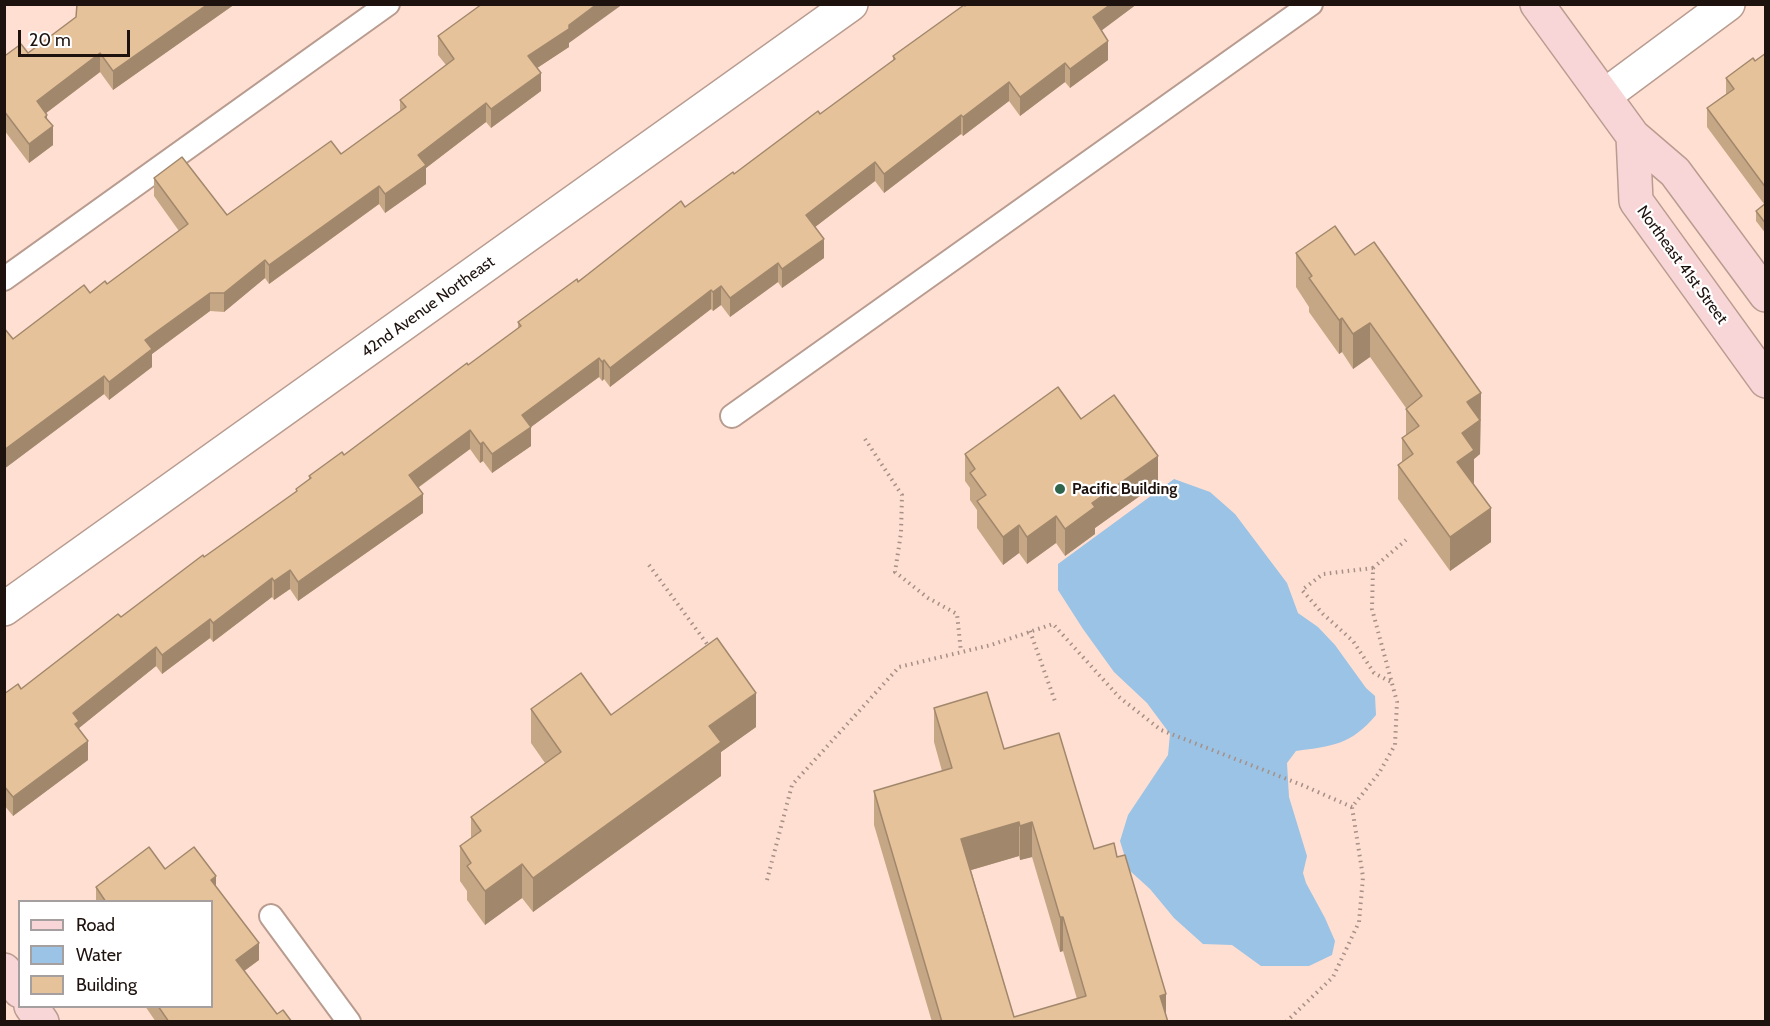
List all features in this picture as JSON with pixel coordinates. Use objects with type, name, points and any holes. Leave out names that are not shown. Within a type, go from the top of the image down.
[{"type":"street","name":"42nd Avenue Northeast","points":[[4,609],[851,4]]},
{"type":"street","points":[[1537,4],[1633,136],[1676,172],[1766,295]]},
{"type":"street","points":[[1604,96],[1728,4]]},
{"type":"street","name":"Northeast 41st Street","points":[[1633,136],[1636,201],[1766,381]]},
{"type":"street","points":[[4,970],[18,988]]},
{"type":"street","points":[[32,1008],[42,1022]]},
{"type":"lane","points":[[4,279],[388,4]]},
{"type":"lane","points":[[732,416],[1311,4]]},
{"type":"lane","points":[[271,916],[349,1022]]},
{"type":"path","points":[[865,439],[902,495],[901,533],[895,572],[928,598],[957,614],[961,652]]},
{"type":"path","points":[[1392,683],[1374,673],[1353,641],[1323,614],[1302,590],[1323,574],[1373,568],[1407,540]]},
{"type":"path","points":[[649,565],[712,651]]},
{"type":"path","points":[[1286,1022],[1333,977],[1359,922],[1363,877],[1352,807],[1379,773],[1395,745],[1397,702],[1372,609],[1373,568]]},
{"type":"path","points":[[767,880],[792,784],[899,667],[991,645],[1053,624],[1119,697],[1161,730],[1352,807]]},
{"type":"path","points":[[1030,632],[1056,704]]},
{"type":"water","points":[[1174,479],[1210,492],[1235,514],[1287,583],[1298,613],[1318,627],[1335,645],[1366,688],[1375,696],[1376,715],[1358,733],[1331,745],[1296,751],[1287,763],[1289,797],[1307,856],[1303,873],[1335,941],[1332,955],[1309,966],[1261,966],[1232,945],[1203,944],[1174,918],[1150,889],[1129,870],[1120,841],[1128,815],[1168,755],[1170,734],[1147,703],[1114,672],[1083,629],[1058,590],[1058,564]]},
{"type":"building","points":[[77,4],[208,4],[113,71],[100,53],[37,101],[47,115],[45,117],[53,126],[29,144],[4,111],[4,54],[6,55],[21,44],[28,53],[76,17]]},
{"type":"building","points":[[482,4],[597,4],[569,25],[569,29],[528,56],[541,73],[491,109],[486,103],[418,155],[426,165],[385,194],[379,186],[269,265],[265,260],[224,293],[210,293],[145,340],[152,349],[109,382],[104,376],[4,450],[4,328],[13,339],[84,285],[90,293],[105,281],[107,284],[188,224],[154,178],[182,157],[227,215],[331,141],[341,154],[406,107],[400,100],[454,59],[438,36]]},
{"type":"building","points":[[967,4],[1111,4],[1093,17],[1108,41],[1070,69],[1065,63],[1020,97],[1009,82],[963,117],[961,115],[884,174],[875,162],[806,215],[824,239],[782,269],[778,263],[730,298],[721,286],[713,292],[711,290],[610,368],[604,360],[602,362],[599,358],[522,415],[531,427],[492,454],[483,442],[480,444],[470,430],[409,475],[423,494],[298,582],[290,570],[274,581],[272,578],[213,623],[210,619],[162,655],[156,647],[73,713],[79,721],[75,724],[88,741],[13,797],[4,786],[4,694],[18,684],[21,689],[118,614],[121,617],[203,555],[204,557],[297,491],[296,489],[311,478],[309,476],[342,452],[344,455],[467,363],[468,365],[521,326],[518,322],[577,279],[578,282],[681,201],[685,207],[733,172],[734,174],[818,111],[820,114],[895,59],[893,56]]},
{"type":"building","points":[[1766,53],[1766,188],[1707,108],[1734,89],[1726,78],[1753,58],[1755,61]]},
{"type":"building","points":[[1766,203],[1766,224],[1756,211]]},
{"type":"building","points":[[1335,226],[1355,255],[1374,242],[1481,393],[1467,402],[1480,420],[1462,433],[1474,450],[1457,462],[1491,508],[1450,537],[1398,465],[1413,454],[1402,438],[1419,426],[1406,409],[1422,396],[1370,323],[1353,334],[1342,318],[1339,320],[1309,278],[1312,276],[1296,253]]},
{"type":"building","name":"Pacific Building","points":[[1058,387],[1081,419],[1114,395],[1158,456],[1092,503],[1095,507],[1065,529],[1056,516],[1027,537],[1019,525],[1003,537],[977,501],[986,495],[970,473],[975,469],[965,454]]},
{"type":"building","points":[[717,638],[756,693],[709,726],[721,742],[533,878],[522,864],[485,891],[467,866],[471,863],[460,846],[481,831],[471,817],[561,752],[531,709],[581,673],[611,715]]},
{"type":"building","points":[[987,692],[1004,749],[1059,733],[1094,849],[1114,843],[1117,857],[1125,855],[1166,994],[1160,996],[1168,1022],[942,1022],[874,791],[952,768],[934,708]],"holes":[[[1019,822],[1020,826],[1032,822],[1086,996],[1014,1017],[961,839]]]},
{"type":"building","points":[[149,847],[165,869],[194,847],[216,876],[211,880],[259,943],[236,960],[277,1014],[283,1010],[292,1022],[169,1022],[159,1008],[213,1008],[213,900],[105,900],[96,887]]},
{"type":"place","name":"Pacific Building","points":[[1060,489]]}]
